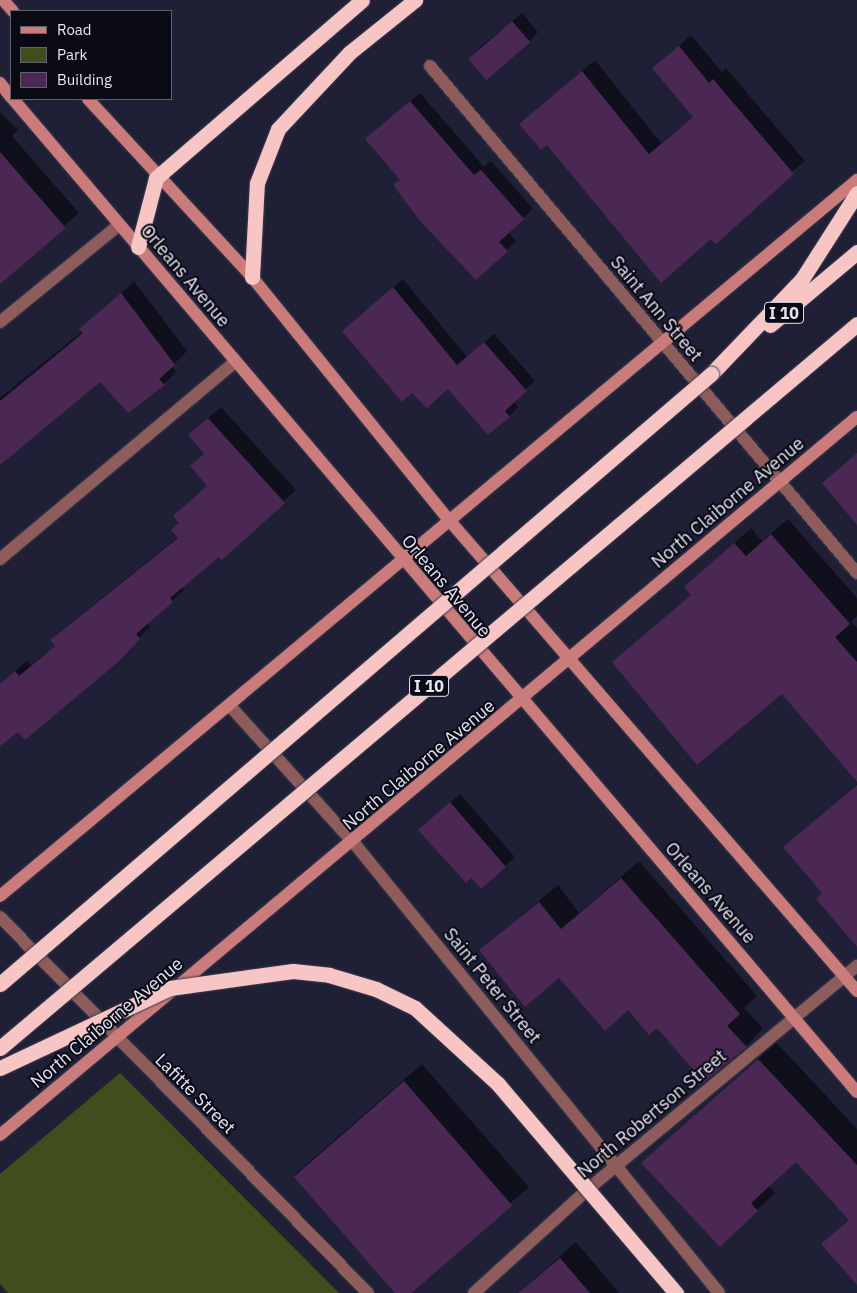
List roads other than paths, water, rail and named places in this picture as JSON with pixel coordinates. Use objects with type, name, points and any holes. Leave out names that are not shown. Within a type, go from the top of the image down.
[{"type":"highway","points":[[138,247],[156,178],[362,0]]},
{"type":"highway","points":[[252,277],[257,183],[278,129],[316,85],[415,0]]},
{"type":"highway","points":[[711,374],[802,279],[857,193]]},
{"type":"highway","name":"I 10","points":[[0,984],[711,374],[857,252]]},
{"type":"highway","name":"I 10","points":[[0,1048],[857,324]]},
{"type":"highway","points":[[0,1068],[170,988],[293,971],[329,975],[376,989],[415,1008],[498,1084],[676,1293]]},
{"type":"street","points":[[3,0],[11,10]]},
{"type":"street","name":"Saint Ann Street","points":[[430,66],[779,483],[857,573]]},
{"type":"street","name":"Orleans Avenue","points":[[0,83],[10,96]]},
{"type":"street","name":"Orleans Avenue","points":[[14,100],[401,561],[857,1092]]},
{"type":"street","points":[[89,100],[156,178],[252,277],[449,520],[857,991]]},
{"type":"street","points":[[0,896],[230,706],[449,520],[857,180]]},
{"type":"street","points":[[0,322],[119,225]]},
{"type":"street","points":[[0,559],[235,362]]},
{"type":"street","name":"North Claiborne Avenue","points":[[0,1135],[354,843],[570,658],[857,417]]},
{"type":"street","name":"Saint Peter Street","points":[[230,706],[354,843],[719,1293]]},
{"type":"street","name":"Lafitte Street","points":[[0,917],[116,1038],[368,1293]]},
{"type":"street","name":"North Robertson Street","points":[[474,1293],[615,1167],[857,966]]}]
